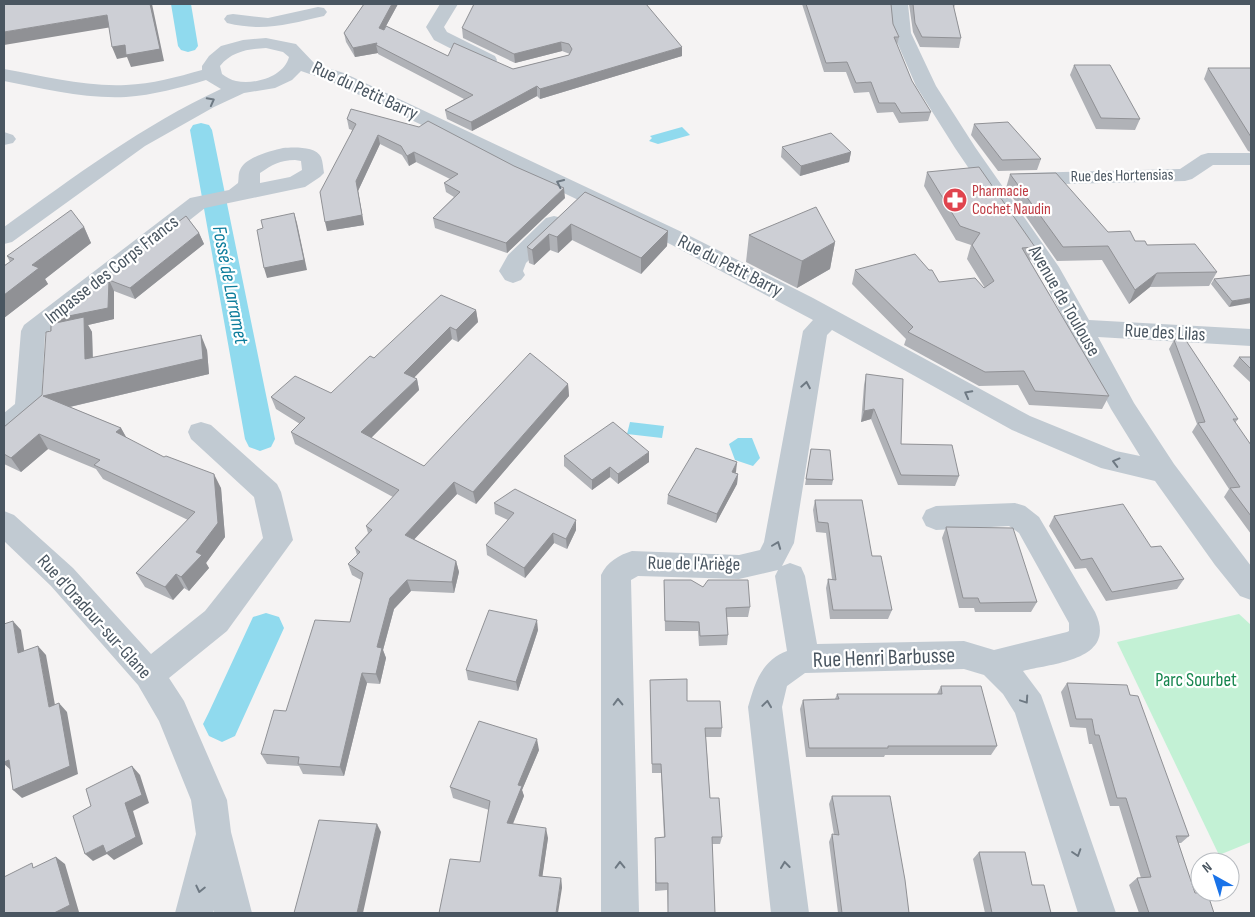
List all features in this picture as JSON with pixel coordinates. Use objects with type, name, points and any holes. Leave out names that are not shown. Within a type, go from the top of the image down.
[{"type":"street","points":[[449,4],[435,27],[440,36],[508,69]]},
{"type":"street","name":"Avenue de Toulouse","points":[[898,4],[902,33],[926,86],[964,148],[1051,272],[1132,422],[1164,472],[1225,556],[1251,587]]},
{"type":"street","points":[[227,14],[268,22],[325,8]]},
{"type":"street","points":[[4,237],[146,124],[190,98],[211,74],[213,62],[230,50],[243,45],[265,42],[295,23],[325,8]]},
{"type":"street","points":[[211,74],[220,83],[242,87],[268,84],[284,78],[298,65],[297,54],[311,27],[325,8]]},
{"type":"street","points":[[227,14],[265,42]]},
{"type":"street","points":[[227,14],[230,50]]},
{"type":"street","name":"Rue du Petit Barry","points":[[265,42],[284,45],[297,54],[308,68],[337,77],[678,239],[1021,423],[1111,461],[1164,472]]},
{"type":"street","points":[[4,75],[90,90],[115,91],[143,89],[211,74]]},
{"type":"street","points":[[146,124],[207,103],[242,87]]},
{"type":"street","points":[[115,91],[137,99],[146,124]]},
{"type":"street","name":"Rue des Hortensias","points":[[987,180],[1185,175],[1208,159],[1251,159]]},
{"type":"street","points":[[514,275],[511,271],[516,260],[583,194]]},
{"type":"street","name":"Impasse des Corps Francs","points":[[4,428],[28,408],[33,331],[198,203],[236,195]]},
{"type":"street","name":"Rue de l'Ariège","points":[[620,913],[616,575],[632,563],[739,567],[770,560],[779,543],[815,331],[830,319]]},
{"type":"street","name":"Rue des Lilas","points":[[1080,328],[1251,338]]},
{"type":"street","points":[[149,675],[216,622],[278,540],[267,492],[201,432]]},
{"type":"street","points":[[936,518],[1015,514],[1029,525],[1084,622],[1085,636],[1076,644],[994,664]]},
{"type":"street","name":"Rue d'Oradour-sur-Glane","points":[[4,523],[62,577],[149,675],[172,712],[209,800],[214,832],[233,913]]},
{"type":"street","points":[[790,576],[804,659]]},
{"type":"street","name":"Rue Henri Barbusse","points":[[790,913],[765,707],[772,679],[786,666],[804,659],[964,655],[994,664],[1014,684],[1029,706],[1097,913]]},
{"type":"street","name":"Rue d'Oradour-sur-Glane","points":[[194,913],[214,832]]},
{"type":"green space","name":"Parc Sourbet","points":[[1239,614],[1251,625],[1251,842],[1226,852],[1218,852],[1117,642]]},
{"type":"water","points":[[682,127],[690,135],[658,144],[649,141],[652,138],[650,136]]},
{"type":"water","points":[[630,422],[664,426],[662,438],[627,434]]},
{"type":"water","points":[[738,438],[752,438],[760,458],[753,466],[735,460],[729,444]]},
{"type":"building","points":[[4,4],[150,4],[160,49],[126,55],[125,45],[112,47],[107,15],[4,32]]},
{"type":"building","points":[[364,4],[392,4],[379,28],[384,30],[386,26],[448,56],[454,43],[513,69],[569,55],[572,49],[569,44],[561,42],[514,54],[462,28],[474,4],[646,4],[682,47],[540,89],[537,86],[471,122],[445,110],[473,95],[376,45],[377,43],[353,48],[344,33]]},
{"type":"building","points":[[806,4],[891,4],[893,24],[899,37],[894,37],[912,81],[931,112],[901,113],[895,103],[879,103],[871,82],[856,83],[847,62],[826,63]]},
{"type":"building","points":[[913,4],[953,4],[961,38],[922,37],[915,23]]},
{"type":"building","points":[[1074,65],[1110,65],[1140,119],[1101,118]]},
{"type":"building","points":[[1208,68],[1251,68],[1251,137]]},
{"type":"building","points":[[351,109],[419,127],[428,121],[514,166],[564,188],[506,243],[433,218],[460,192],[444,183],[458,174],[414,152],[407,156],[401,146],[378,135],[356,181],[362,215],[325,222],[320,192],[356,124],[347,119]]},
{"type":"building","points":[[1008,122],[1041,159],[1002,160],[974,124]]},
{"type":"building","points":[[831,133],[851,152],[801,166],[782,147]]},
{"type":"building","points":[[979,167],[1035,247],[1022,248],[1109,396],[1035,391],[1024,371],[985,372],[908,332],[913,327],[855,270],[915,254],[929,270],[932,270],[939,282],[975,278],[984,288],[994,281],[972,245],[980,233],[960,226],[927,172]]},
{"type":"building","points":[[1056,173],[1108,232],[1130,231],[1135,241],[1145,241],[1147,245],[1195,244],[1217,272],[1157,273],[1135,290],[1108,246],[1063,247],[1010,174]]},
{"type":"building","points":[[585,192],[668,231],[641,258],[571,224],[557,237],[549,234],[532,250],[527,247]]},
{"type":"building","points":[[816,207],[835,242],[802,261],[749,235]]},
{"type":"building","points":[[71,210],[84,227],[32,265],[39,268],[4,295],[4,266],[14,259],[7,256]]},
{"type":"building","points":[[294,213],[304,260],[264,268],[257,230],[263,228],[261,220]]},
{"type":"building","points":[[186,216],[199,233],[130,288],[109,280],[108,308],[49,320]]},
{"type":"building","points":[[1251,275],[1251,298],[1232,301],[1214,279]]},
{"type":"building","points":[[441,295],[476,310],[456,330],[450,327],[404,373],[417,379],[361,432],[424,466],[530,353],[568,384],[473,492],[454,482],[405,535],[456,561],[452,582],[407,580],[390,598],[377,647],[382,648],[376,674],[362,673],[340,767],[298,764],[299,757],[261,754],[274,710],[286,711],[315,620],[350,622],[363,573],[348,564],[360,552],[355,548],[372,530],[366,526],[399,490],[291,432],[305,418],[271,397],[295,376],[331,393],[370,356],[374,358]]},
{"type":"building","points":[[84,317],[85,359],[201,335],[203,359],[43,396],[121,428],[116,432],[164,457],[166,456],[214,474],[218,523],[196,552],[202,555],[181,577],[176,574],[165,587],[136,573],[195,512],[94,465],[100,460],[39,434],[11,458],[4,454],[4,427],[42,395],[46,332],[51,331],[51,324]]},
{"type":"building","points":[[1183,336],[1238,419],[1233,419],[1251,445],[1251,516],[1230,488],[1240,487],[1198,423],[1205,422],[1174,340]]},
{"type":"building","points":[[1239,357],[1251,357],[1251,369]]},
{"type":"building","points":[[866,374],[903,379],[901,444],[952,445],[959,476],[901,475],[874,409],[864,411]]},
{"type":"building","points":[[613,422],[649,452],[618,474],[610,467],[592,480],[564,456]]},
{"type":"building","points":[[696,448],[737,462],[732,472],[738,474],[717,514],[668,495]]},
{"type":"building","points":[[811,449],[830,450],[833,480],[806,479]]},
{"type":"building","points":[[515,489],[576,520],[566,539],[553,533],[524,568],[486,545],[514,513],[494,503]]},
{"type":"building","points":[[815,500],[862,500],[872,556],[881,556],[892,610],[833,610],[828,579],[836,580],[828,523],[818,522]]},
{"type":"building","points":[[1123,504],[1151,547],[1161,546],[1184,579],[1112,592],[1092,558],[1081,560],[1054,516]]},
{"type":"building","points":[[946,527],[1013,528],[1037,602],[980,603],[978,598],[963,598]]},
{"type":"building","points":[[664,580],[691,580],[703,587],[708,580],[748,580],[750,607],[726,608],[728,635],[700,636],[699,622],[665,621]]},
{"type":"building","points":[[489,610],[537,620],[516,682],[466,670]]},
{"type":"building","points":[[13,621],[18,653],[38,646],[49,707],[59,703],[70,766],[13,790],[9,760],[4,762],[4,624]]},
{"type":"building","points":[[687,679],[687,701],[720,701],[722,728],[705,728],[710,798],[719,798],[722,837],[712,837],[715,913],[668,913],[668,883],[656,883],[655,838],[665,837],[661,764],[652,764],[650,680]]},
{"type":"building","points":[[1067,683],[1127,685],[1130,695],[1138,696],[1189,836],[1176,836],[1190,878],[1190,902],[1210,902],[1214,913],[1149,913],[1137,878],[1151,877],[1126,798],[1117,798],[1099,735],[1095,735],[1092,719],[1076,719]]},
{"type":"building","points":[[941,686],[981,686],[997,746],[809,748],[803,700],[839,699],[837,694],[942,694]]},
{"type":"building","points":[[479,721],[537,739],[518,785],[522,786],[507,823],[546,828],[539,876],[561,878],[556,913],[439,913],[450,859],[480,862],[490,801],[450,787]]},
{"type":"building","points":[[132,766],[142,795],[125,803],[136,837],[106,853],[103,845],[85,854],[73,816],[91,806],[86,789]]},
{"type":"building","points":[[832,796],[890,796],[909,913],[842,913],[832,834],[839,835]]},
{"type":"building","points":[[319,820],[377,824],[357,913],[294,913]]},
{"type":"building","points":[[979,852],[1025,852],[1032,885],[1044,885],[1051,913],[992,913]]},
{"type":"building","points":[[56,857],[70,905],[54,913],[4,913],[4,877],[32,863],[33,868]]},
{"type":"waterway","name":"Fossé de Larramet","points":[[181,4],[188,46]]},
{"type":"waterway","name":"Fossé de Larramet","points":[[201,130],[260,439]]},
{"type":"waterway","name":"Fossé de Larramet","points":[[222,724],[266,628]]},
{"type":"place","name":"Pharmacie Cochet Naudin","points":[[955,200]]}]
